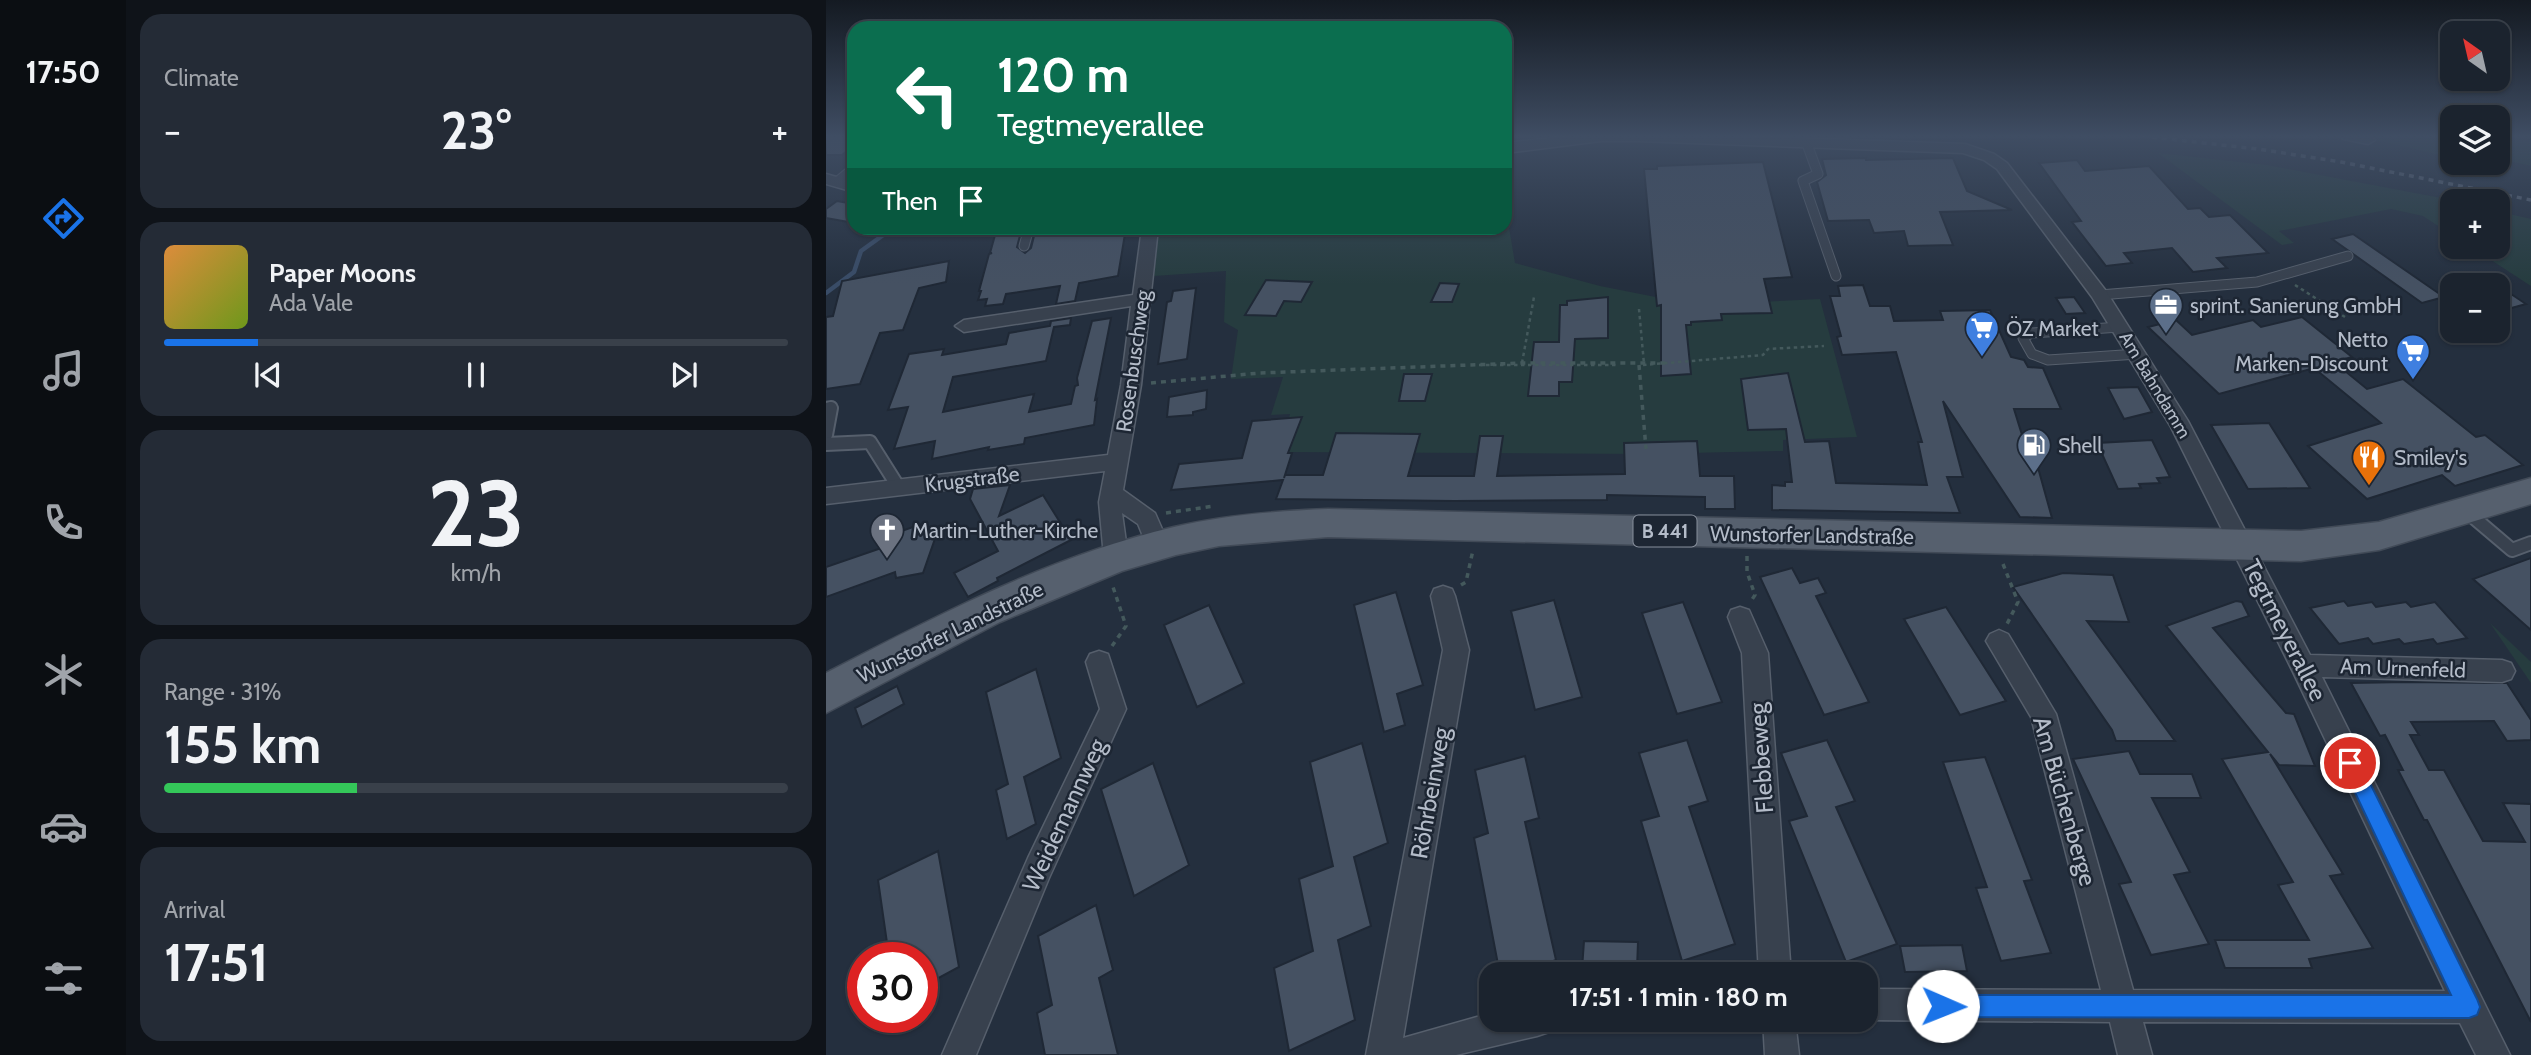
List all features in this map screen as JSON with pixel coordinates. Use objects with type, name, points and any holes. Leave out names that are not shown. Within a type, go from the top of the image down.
[{"type":"main road","name":"Wunstorfer Landstraße","points":[[826,694],[971,617],[1038,587],[1114,570],[1157,545],[1253,528],[1328,523],[2242,545],[2339,543],[2379,536],[2531,491]]},
{"type":"street","name":"Am Bahndamm","points":[[2017,185],[2100,295],[2138,354],[2181,426],[2242,545]]},
{"type":"street","name":"Rosenbuschweg","points":[[1114,570],[1110,502],[1131,385],[1149,235]]},
{"type":"street","points":[[964,326],[1142,299]]},
{"type":"street","name":"Krugstraße","points":[[826,496],[1117,462]]},
{"type":"street","points":[[1111,493],[1147,519],[1157,545]]},
{"type":"street","name":"Tegtmeyerallee","points":[[2242,545],[2493,1055]]},
{"type":"street","name":"Röhrbeinweg","points":[[1383,1055],[1456,650],[1443,596]]},
{"type":"street","name":"Flebbeweg","points":[[1740,617],[1755,653],[1774,962]]},
{"type":"street","name":"Am Büchenberge","points":[[1999,641],[2043,714],[2135,1055]]},
{"type":"street","name":"Weidemannweg","points":[[959,1055],[1038,868],[1113,709],[1099,662]]},
{"type":"street","name":"Am Urnenfeld","points":[[2303,666],[2502,671]]},
{"type":"street","points":[[1878,1005],[2469,1007]]},
{"type":"street","points":[[1403,1055],[1479,1031]]},
{"type":"street","points":[[1780,1032],[1782,1055]]},
{"type":"lane","points":[[1804,185],[1836,276]]},
{"type":"lane","points":[[1024,246],[1027,235]]},
{"type":"lane","points":[[2100,295],[2256,282],[2348,256]]},
{"type":"lane","points":[[2120,327],[2031,333],[2023,338],[2032,354],[2048,360],[2138,354]]},
{"type":"lane","points":[[826,409],[831,408],[826,435]]},
{"type":"lane","points":[[826,444],[870,442],[899,488]]},
{"type":"lane","points":[[2466,511],[2512,550],[2531,543]]},
{"type":"path","points":[[2284,275],[2305,294],[2346,317]]},
{"type":"path","points":[[1522,363],[1534,297]]},
{"type":"path","points":[[1639,309],[1646,449]]},
{"type":"path","points":[[1131,385],[1260,373],[1522,363],[1641,365],[1763,355],[1768,349],[1824,346]]},
{"type":"path","points":[[1443,596],[1466,582],[1474,545]]},
{"type":"path","points":[[1740,617],[1755,595],[1747,572],[1747,550]]},
{"type":"path","points":[[1999,641],[2018,602],[2001,558]]},
{"type":"path","points":[[1099,662],[1126,626],[1114,570]]},
{"type":"green space","points":[[2201,185],[2374,185],[2440,198],[2440,227],[2423,216],[2391,209],[2279,231],[2294,243],[2282,245]]},
{"type":"green space","points":[[2510,214],[2531,219],[2531,286],[2489,259],[2510,259]]},
{"type":"green space","points":[[1158,235],[1510,235],[1515,263],[1600,286],[1696,305],[1820,299],[1857,437],[1783,440],[1783,451],[1641,454],[1281,452],[1290,414],[1271,415],[1283,377],[1231,379],[1238,330],[1224,322],[1226,271],[1154,276]]},
{"type":"green space","points":[[2490,623],[2531,662],[2531,683]]},
{"type":"building","points":[[1646,185],[1769,185],[1792,277],[1764,279],[1772,313],[1721,314],[1722,320],[1691,322],[1691,325],[1686,325],[1691,374],[1661,376],[1661,305],[1657,306]]},
{"type":"building","points":[[1818,185],[1965,185],[1967,191],[2012,210],[1940,212],[1953,245],[1908,246],[1904,231],[1874,233],[1869,220],[1828,221]]},
{"type":"building","points":[[2055,185],[2166,185],[2188,209],[2200,208],[2209,217],[2230,215],[2268,253],[2217,258],[2227,268],[2193,272],[2172,248],[2124,253],[2132,263],[2106,266],[2072,222],[2081,221]]},
{"type":"building","points":[[837,201],[847,203],[847,222],[826,218],[826,209]]},
{"type":"building","points":[[2353,234],[2440,294],[2440,298],[2422,303],[2332,239]]},
{"type":"building","points":[[995,235],[1020,235],[1017,247],[1025,253],[1031,248],[1034,235],[1125,235],[1118,276],[1079,283],[1075,301],[1056,304],[1060,286],[1006,294],[1003,304],[985,306],[987,299],[978,300]]},
{"type":"building","points":[[949,261],[946,282],[919,288],[903,330],[880,333],[860,384],[826,389],[826,317],[833,316],[842,281]]},
{"type":"building","points":[[1266,280],[1312,282],[1301,302],[1284,301],[1276,316],[1245,315]]},
{"type":"building","points":[[1440,283],[1459,284],[1452,302],[1431,302]]},
{"type":"building","points":[[1863,285],[1870,306],[1890,306],[1894,321],[1943,320],[1940,311],[1990,310],[2011,357],[2024,360],[2028,367],[2043,368],[2061,409],[2014,409],[2031,464],[2037,464],[2052,518],[2020,517],[1943,401],[1963,477],[1947,477],[1960,513],[1772,510],[1772,485],[1785,486],[1785,482],[1792,482],[1786,429],[1748,430],[1741,379],[1788,373],[1805,442],[1829,441],[1836,483],[1927,485],[1918,442],[1922,442],[1896,352],[1842,355],[1837,337],[1841,336],[1830,296],[1840,296],[1838,286]]},
{"type":"building","points":[[1196,288],[1187,359],[1158,364],[1167,302],[1171,301],[1173,291]]},
{"type":"building","points":[[2510,293],[2526,304],[2510,308]]},
{"type":"building","points":[[1608,297],[1608,338],[1575,339],[1572,382],[1559,382],[1559,396],[1528,396],[1534,342],[1559,342],[1560,305],[1567,305],[1567,301]]},
{"type":"building","points":[[2074,297],[2085,313],[2066,314],[2056,298]]},
{"type":"building","points":[[2302,317],[2352,357],[2334,362],[2367,389],[2403,379],[2476,437],[2485,435],[2523,465],[2455,486],[2442,475],[2367,499],[2308,446],[2381,423],[2314,368],[2219,394],[2148,327],[2176,320],[2192,335],[2253,320],[2261,327]]},
{"type":"building","points":[[1071,318],[1070,325],[1054,327],[1046,361],[953,377],[943,412],[1034,394],[1029,412],[1071,404],[1075,386],[1078,385],[1077,378],[1092,321],[1111,318],[1095,400],[1097,399],[1094,425],[1025,438],[1024,444],[988,450],[989,447],[932,459],[935,441],[894,449],[908,407],[888,410],[909,354],[944,349],[942,355],[1006,344],[1009,333],[1050,326],[1051,321]]},
{"type":"building","points":[[1404,374],[1432,374],[1425,401],[1399,401]]},
{"type":"building","points":[[2138,387],[2152,412],[2124,419],[2108,388]]},
{"type":"building","points":[[1207,390],[1206,409],[1193,412],[1193,415],[1167,417],[1169,397]]},
{"type":"building","points":[[1302,417],[1288,453],[1292,453],[1284,478],[1285,475],[1323,475],[1336,433],[1420,434],[1408,476],[1474,476],[1480,436],[1503,436],[1497,476],[1625,474],[1624,443],[1697,441],[1700,476],[1734,476],[1735,509],[1705,509],[1705,497],[1607,495],[1607,500],[1454,501],[1276,499],[1283,480],[1171,490],[1179,464],[1242,458],[1252,421]]},
{"type":"building","points":[[2269,423],[2310,488],[2248,489],[2211,425]]},
{"type":"building","points":[[2152,440],[2170,477],[2157,478],[2160,483],[2139,484],[2141,488],[2118,489],[2097,443]]},
{"type":"building","points":[[1010,485],[999,516],[1043,495],[1071,540],[997,578],[998,581],[968,597],[954,573],[998,551],[970,499],[973,489]]},
{"type":"building","name":"Martin-Luther-Kirche","points":[[927,522],[928,534],[938,530],[923,573],[896,578],[895,572],[826,597],[826,567],[893,544],[893,534]]},
{"type":"building","points":[[2531,558],[2531,630],[2473,579]]},
{"type":"building","points":[[1792,568],[1800,583],[1818,578],[1826,593],[1816,596],[1869,702],[1824,715],[1760,577]]},
{"type":"building","points":[[2063,573],[2113,575],[2129,622],[2087,621],[2175,741],[2116,741],[2112,730],[2013,587]]},
{"type":"building","points":[[1396,592],[1423,685],[1397,694],[1405,725],[1384,732],[1354,605]]},
{"type":"building","points":[[1554,600],[1582,697],[1535,710],[1511,611]]},
{"type":"building","points":[[2236,601],[2242,602],[2249,616],[2213,628],[2286,713],[2294,714],[2315,766],[2279,765],[2270,754],[2343,874],[2330,876],[2373,948],[2309,959],[2312,968],[2225,968],[2215,940],[2309,940],[2278,885],[2293,882],[2222,759],[2268,752],[2166,626]]},
{"type":"building","points":[[2344,601],[2348,606],[2372,602],[2376,607],[2406,602],[2411,607],[2435,602],[2467,638],[2437,644],[2433,639],[2404,644],[2399,639],[2373,644],[2368,638],[2339,644],[2310,608]]},
{"type":"building","points":[[1683,602],[1722,702],[1677,714],[1642,613]]},
{"type":"building","points":[[1209,605],[1244,683],[1197,707],[1164,625]]},
{"type":"building","points":[[1946,607],[2006,701],[1960,715],[1904,619]]},
{"type":"building","points":[[1036,669],[1061,758],[1024,777],[1036,824],[1007,839],[996,790],[1008,784],[986,692]]},
{"type":"building","points":[[2351,683],[2507,683],[2531,720],[2531,740],[2507,741],[2494,721],[2411,722],[2419,735],[2410,735],[2429,770],[2444,770],[2483,841],[2525,842],[2503,803],[2531,804],[2531,1022],[2427,820],[2424,820],[2398,770],[2403,770],[2385,735],[2380,736]]},
{"type":"building","points":[[897,686],[904,704],[862,727],[855,708]]},
{"type":"building","points":[[1687,740],[1708,801],[1689,807],[1735,944],[1682,961],[1641,821],[1659,816],[1639,753]]},
{"type":"building","points":[[1827,740],[1855,801],[1836,807],[1897,944],[1846,962],[1789,821],[1807,816],[1781,753]]},
{"type":"building","points":[[1362,743],[1388,843],[1354,857],[1371,926],[1338,940],[1355,1020],[1289,1051],[1274,968],[1313,951],[1299,879],[1333,866],[1310,762]]},
{"type":"building","points":[[2129,751],[2140,774],[2192,774],[2201,798],[2152,798],[2190,872],[2174,875],[2209,944],[2151,955],[2119,884],[2131,882],[2073,759]]},
{"type":"building","points":[[1525,756],[1539,818],[1525,822],[1556,960],[1498,962],[1474,838],[1488,833],[1475,770]]},
{"type":"building","points":[[1985,757],[2032,880],[2024,881],[2051,953],[2001,961],[1976,888],[1987,887],[1943,762]]},
{"type":"building","points":[[1153,763],[1189,865],[1134,896],[1101,789]]},
{"type":"building","points":[[938,851],[959,967],[938,978],[938,942],[887,942],[878,880]]},
{"type":"building","points":[[1096,905],[1113,970],[1099,978],[1118,1055],[1045,1055],[1037,1013],[1052,1005],[1038,936]]},
{"type":"building","points":[[1584,941],[1638,942],[1637,962],[1582,962]]},
{"type":"building","points":[[1962,945],[1967,971],[1905,972],[1900,946]]},
{"type":"waterway","points":[[826,293],[854,272],[861,251],[883,235]]},
{"type":"railway","points":[[2457,185],[2531,200]]},
{"type":"place","name":"sprint. Sanierung GmbH","points":[[2166,335]]},
{"type":"place","name":"ÖZ Market","points":[[1982,358]]},
{"type":"place","name":"Netto Marken-Discount","points":[[2413,381]]},
{"type":"place","name":"Shell","points":[[2034,475]]},
{"type":"place","name":"Smiley's","points":[[2369,487]]},
{"type":"place","name":"Martin-Luther-Kirche","points":[[887,560]]},
{"type":"route","points":[[1943,1006],[2469,1007],[2350,763]]}]
